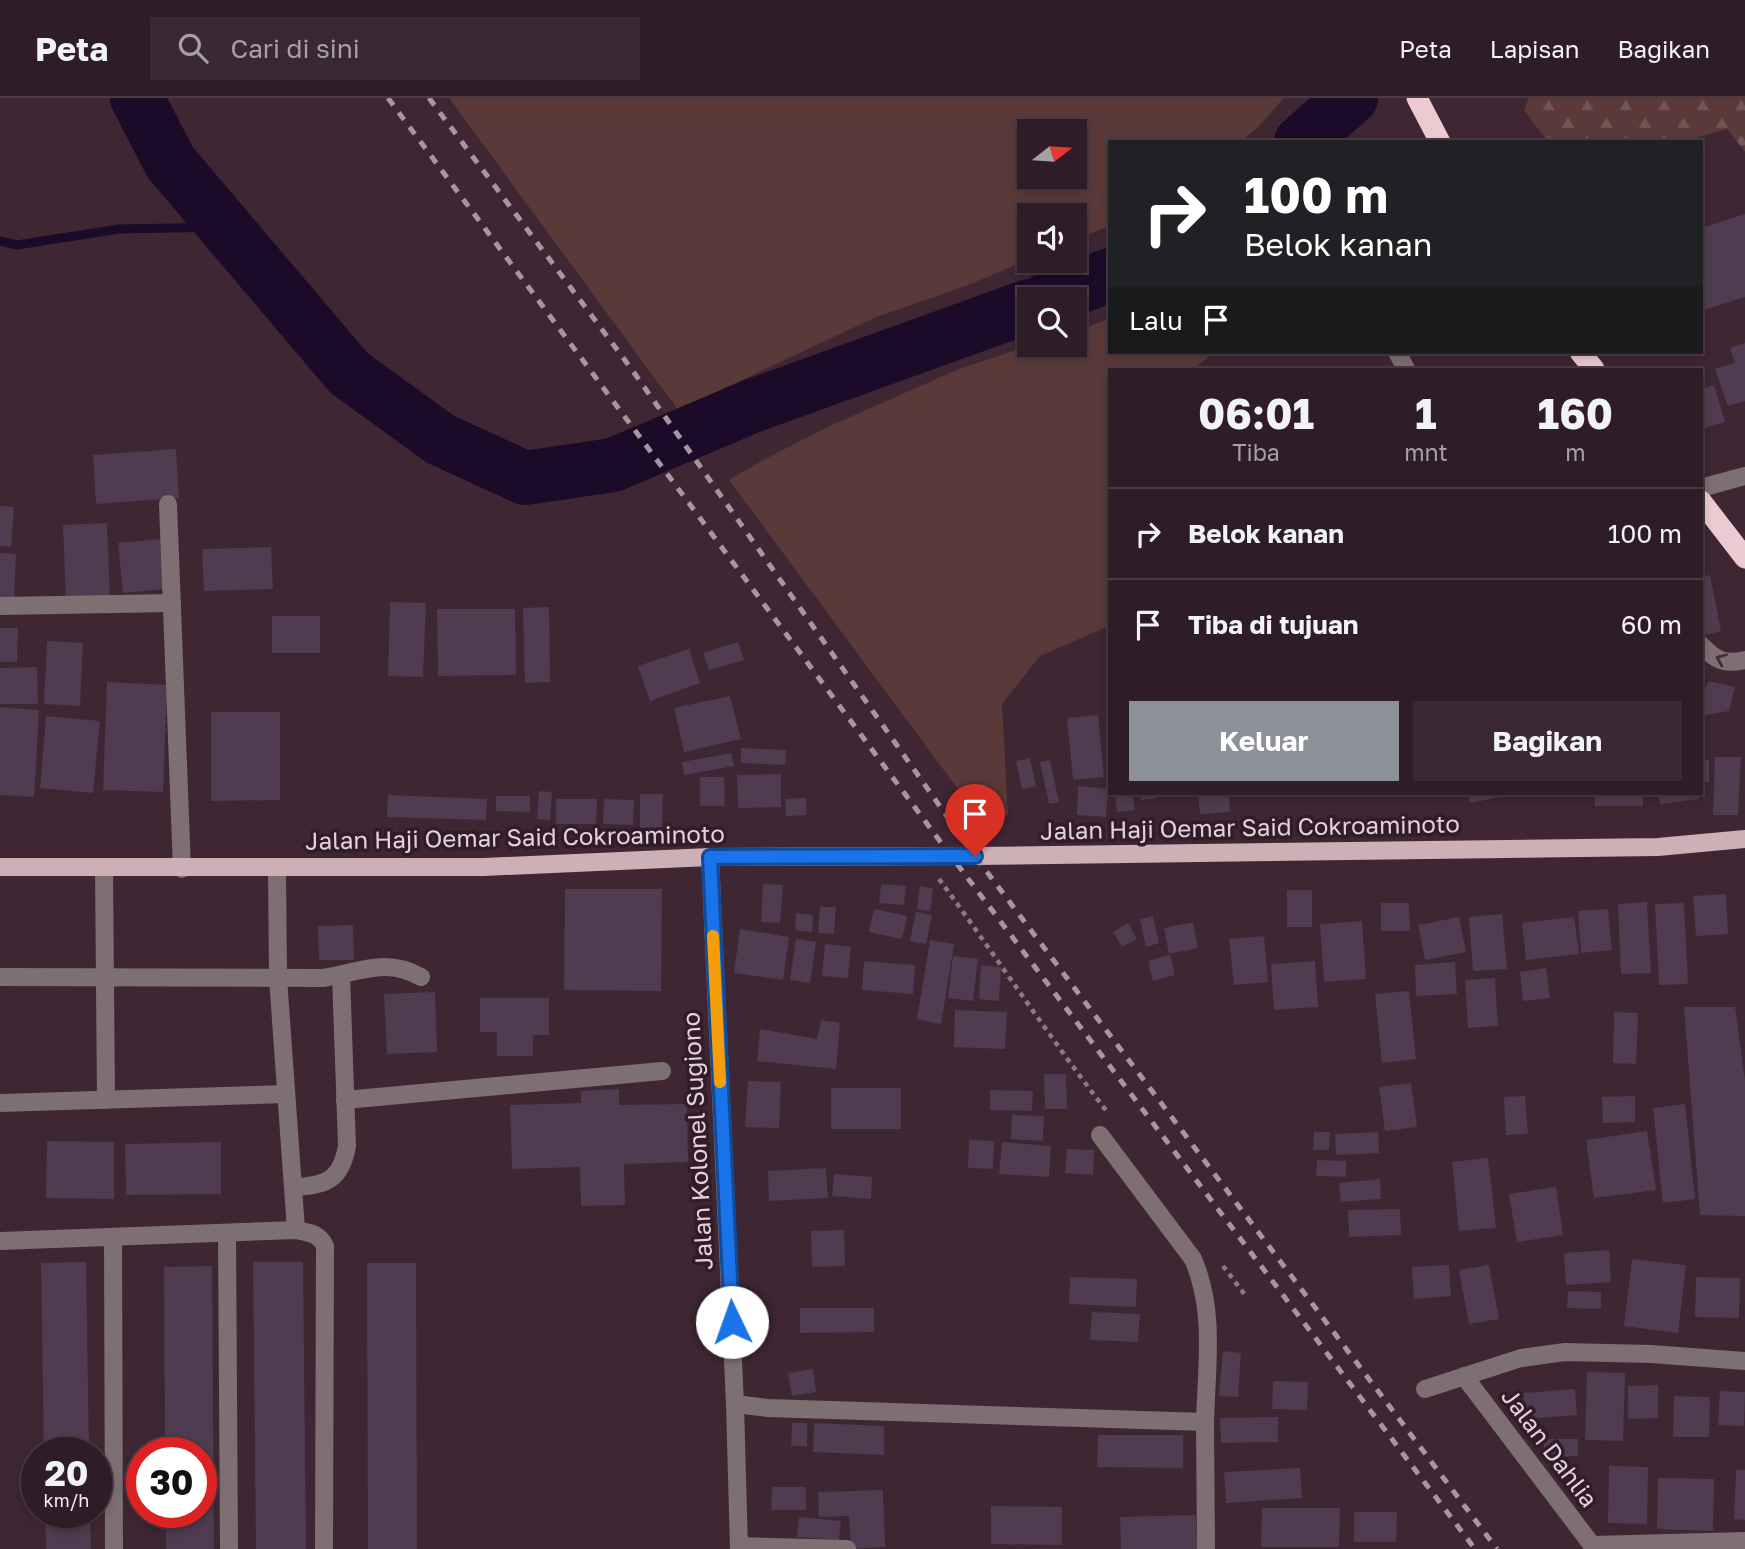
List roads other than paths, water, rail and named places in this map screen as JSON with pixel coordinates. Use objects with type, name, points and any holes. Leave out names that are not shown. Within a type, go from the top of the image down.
[{"type":"highway","points":[[1417,98],[1436,136]]},
{"type":"highway","points":[[1582,354],[1593,368]]},
{"type":"highway","points":[[1703,504],[1745,558]]},
{"type":"main road","name":"Jalan Haji Oemar Said Cokroaminoto","points":[[0,867],[484,867],[710,857],[1644,847],[1745,839]]},
{"type":"street","points":[[1703,487],[1745,476]]},
{"type":"street","points":[[167,503],[182,869]]},
{"type":"street","points":[[0,606],[172,603]]},
{"type":"street","points":[[1703,647],[1714,658],[1730,664],[1745,660]]},
{"type":"street","name":"Jalan Kolonel Sugiono","points":[[710,857],[739,1548]]},
{"type":"street","points":[[104,868],[106,1100]]},
{"type":"street","points":[[277,868],[278,978],[296,1230]]},
{"type":"street","points":[[0,977],[323,978],[383,967],[404,968],[421,977]]},
{"type":"street","points":[[293,1187],[312,1186],[333,1177],[343,1166],[347,1146],[341,975]]},
{"type":"street","points":[[345,1100],[662,1071]]},
{"type":"street","points":[[0,1103],[286,1094]]},
{"type":"street","points":[[1100,1135],[1193,1259],[1202,1280],[1208,1330],[1205,1422],[1206,1549]]},
{"type":"street","points":[[0,1241],[296,1230],[317,1234],[322,1238],[325,1246],[324,1549]]},
{"type":"street","points":[[227,1234],[229,1549]]},
{"type":"street","points":[[113,1238],[114,1549]]},
{"type":"street","points":[[1424,1389],[1521,1358],[1565,1352],[1651,1354],[1745,1361]]},
{"type":"street","name":"Jalan Dahlia","points":[[1464,1376],[1594,1547]]},
{"type":"street","points":[[735,1404],[768,1408],[1205,1422]]},
{"type":"street","points":[[1594,1547],[1745,1541]]},
{"type":"street","points":[[739,1548],[847,1549]]},
{"type":"waterway","points":[[137,98],[170,162],[349,373],[440,439],[525,478],[613,465],[752,406],[1017,310]]},
{"type":"waterway","points":[[1303,140],[1351,98]]},
{"type":"waterway","points":[[0,241],[17,245],[119,229],[226,227]]},
{"type":"waterway","points":[[1078,287],[1108,276]]},
{"type":"railway","points":[[388,98],[951,856],[1475,1549]]},
{"type":"railway","points":[[429,98],[630,367],[975,856],[1497,1549]]}]
